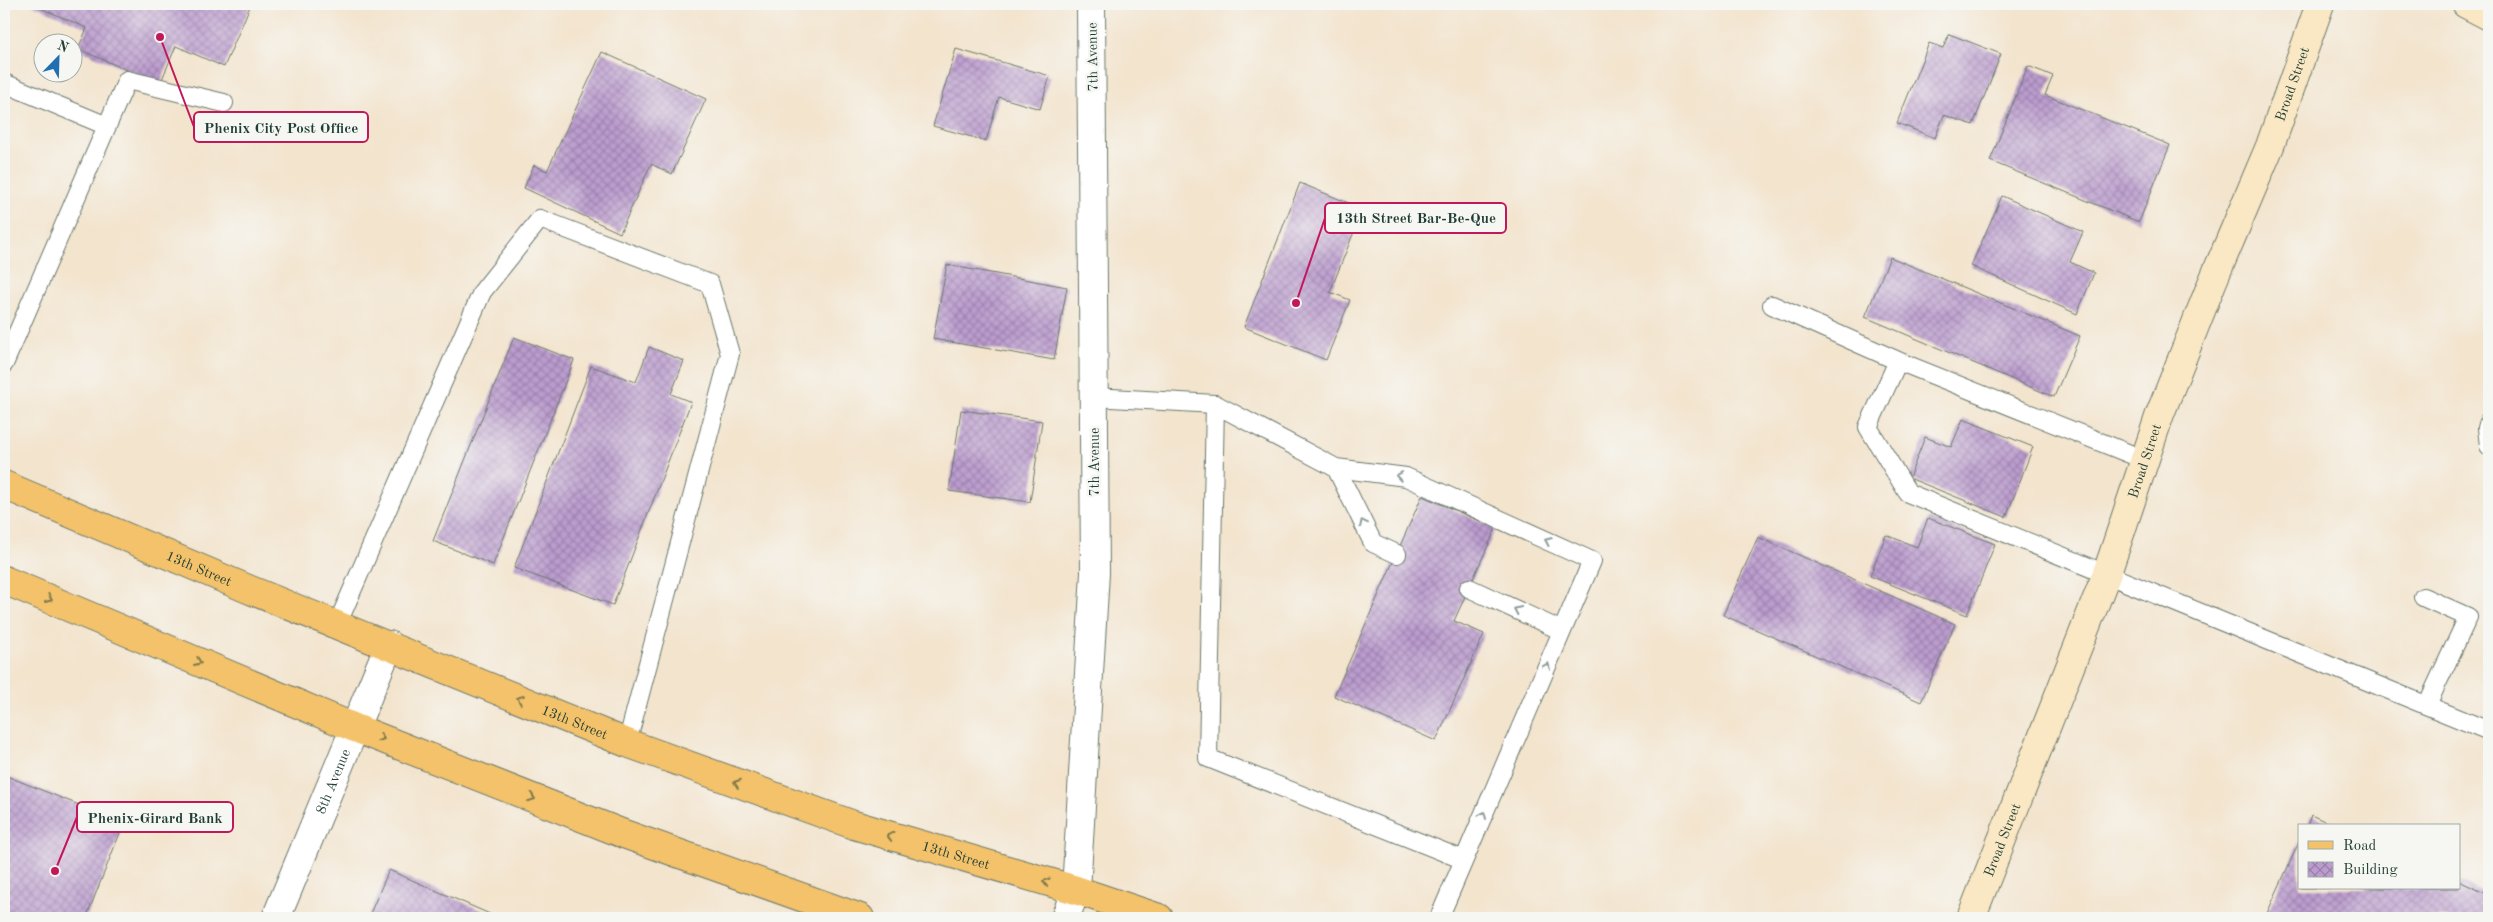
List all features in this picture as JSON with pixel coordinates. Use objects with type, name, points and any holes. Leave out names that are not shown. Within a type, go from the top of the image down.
[{"type":"main road","name":"Broad Street","points":[[1971,918],[2107,573],[2145,460],[2212,282],[2270,146],[2320,4]]},
{"type":"main road","points":[[2466,4],[2489,16]]},
{"type":"main road","name":"13th Street","points":[[4,485],[337,625],[627,743],[854,825],[1076,890],[1159,918]]},
{"type":"main road","points":[[4,580],[355,728],[624,834],[860,918]]},
{"type":"street","name":"7th Avenue","points":[[1065,918],[1076,890],[1095,572],[1091,4]]},
{"type":"street","name":"8th Avenue","points":[[276,918],[389,646]]},
{"type":"lane","points":[[4,364],[106,126],[128,80],[224,103]]},
{"type":"lane","points":[[4,83],[106,126]]},
{"type":"lane","points":[[337,625],[482,292],[540,219],[710,284],[730,354],[627,743]]},
{"type":"lane","points":[[1772,305],[1898,361],[2145,460]]},
{"type":"lane","points":[[1898,361],[1868,427],[1908,493],[2489,731]]},
{"type":"lane","points":[[1094,396],[1215,404],[1336,468],[1406,477],[1592,561],[1439,918]]},
{"type":"lane","points":[[1215,404],[1208,758],[1464,860]]},
{"type":"lane","points":[[2489,421],[2486,428],[2489,446]]},
{"type":"lane","points":[[1336,468],[1373,543],[1396,554]]},
{"type":"lane","points":[[1469,588],[1562,631]]},
{"type":"lane","points":[[2423,598],[2468,617],[2427,705]]},
{"type":"building","points":[[31,4],[251,4],[224,67],[176,46],[160,84],[82,51],[82,40],[87,28]]},
{"type":"building","points":[[1949,34],[2001,54],[1973,125],[1944,115],[1935,138],[1897,123],[1929,43],[1943,48]]},
{"type":"building","points":[[956,49],[1050,76],[1040,109],[999,97],[986,141],[933,126]]},
{"type":"building","points":[[602,52],[706,99],[672,174],[651,164],[620,233],[524,188],[534,165],[547,171]]},
{"type":"building","points":[[2028,66],[2053,76],[2045,95],[2170,145],[2139,222],[1990,161]]},
{"type":"building","points":[[1300,183],[1363,209],[1330,292],[1350,300],[1326,360],[1244,327]]},
{"type":"building","points":[[2002,196],[2083,232],[2070,262],[2094,273],[2077,314],[1971,266]]},
{"type":"building","points":[[1890,257],[2080,336],[2054,397],[1865,317]]},
{"type":"building","points":[[947,265],[1067,287],[1054,360],[933,339]]},
{"type":"building","points":[[514,337],[574,360],[493,565],[433,541]]},
{"type":"building","points":[[649,347],[684,361],[671,394],[691,402],[613,605],[514,568],[591,366],[636,382]]},
{"type":"building","points":[[961,410],[1042,421],[1030,502],[949,491]]},
{"type":"building","points":[[1963,419],[2033,447],[2006,517],[1909,478],[1925,437],[1951,447]]},
{"type":"building","points":[[1422,496],[1496,528],[1454,621],[1484,634],[1436,741],[1334,696]]},
{"type":"building","points":[[1928,518],[1995,544],[1967,615],[1870,576],[1886,535],[1917,547]]},
{"type":"building","points":[[1758,537],[1955,624],[1921,702],[1723,615]]},
{"type":"building","points":[[4,775],[124,823],[86,918],[4,918]]},
{"type":"building","points":[[2311,815],[2331,824],[2308,824]]},
{"type":"building","points":[[2298,844],[2298,890],[2460,890],[2460,881],[2489,895],[2489,918],[2265,918]]},
{"type":"building","points":[[389,870],[499,918],[368,918]]},
{"type":"place","name":"Phenix City Post Office","points":[[160,37]]},
{"type":"place","name":"13th Street Bar-Be-Que","points":[[1296,303]]},
{"type":"place","name":"Phenix-Girard Bank","points":[[55,871]]}]
